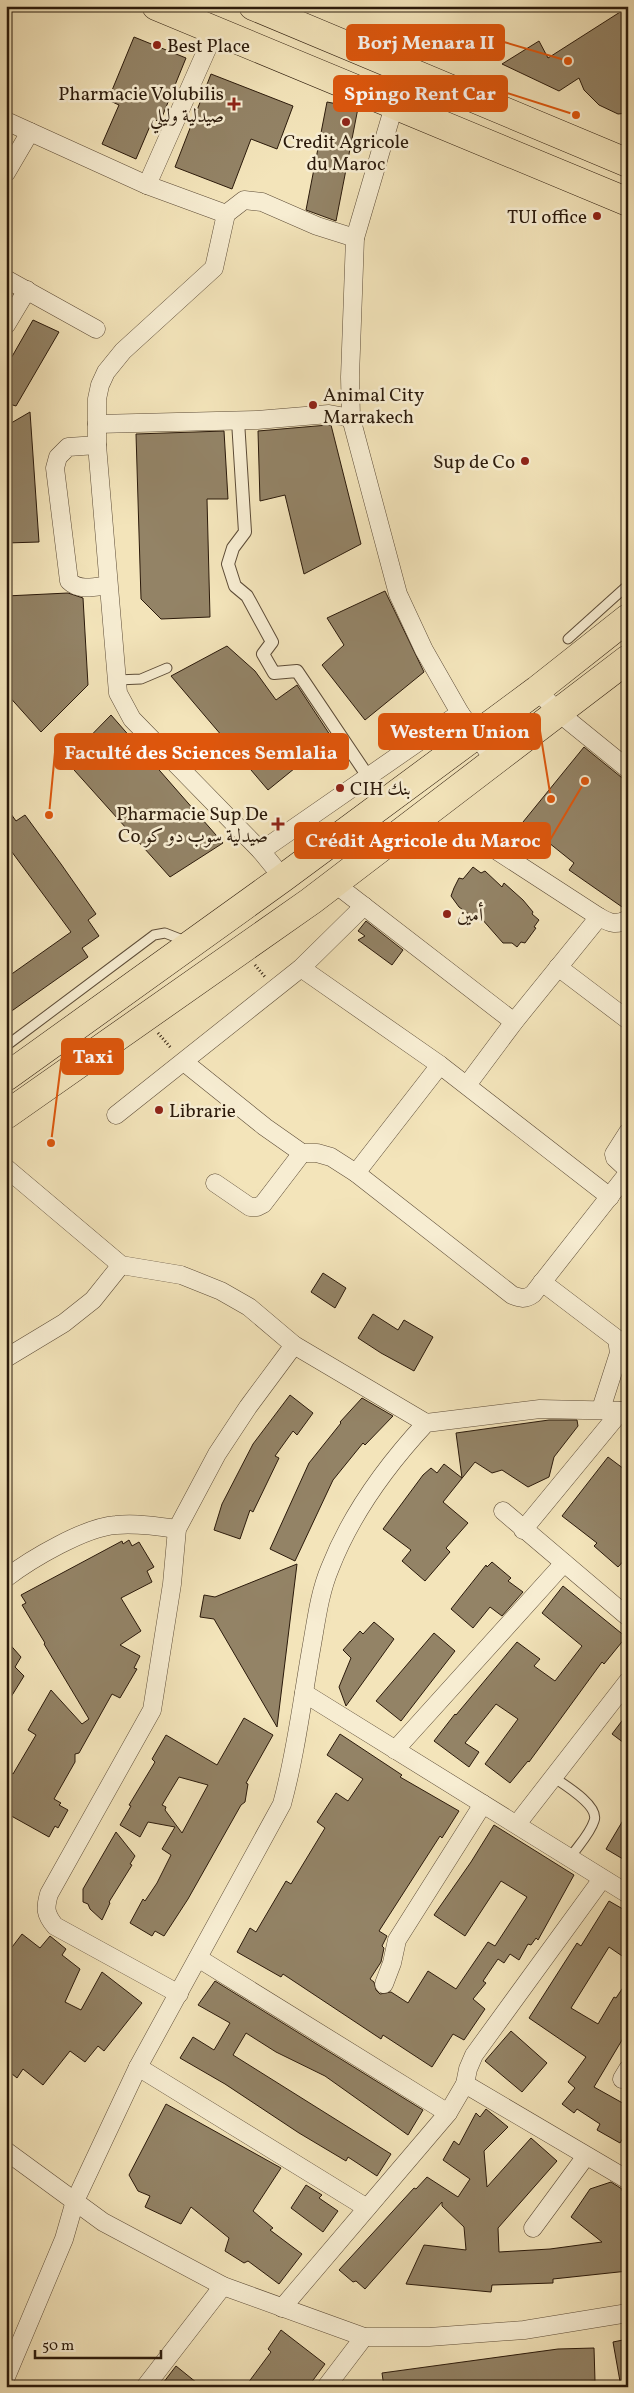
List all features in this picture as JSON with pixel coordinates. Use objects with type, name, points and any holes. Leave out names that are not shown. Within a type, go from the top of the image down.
[{"type":"main road","points":[[156,6],[628,202]]},
{"type":"main road","points":[[253,6],[628,163]]},
{"type":"main road","points":[[6,1077],[283,878],[385,801],[476,736],[536,690],[613,617]]},
{"type":"main road","points":[[6,1115],[334,883],[626,662]]},
{"type":"street","points":[[147,185],[215,30]]},
{"type":"street","points":[[394,106],[355,238],[350,377],[351,418],[398,594],[424,650],[460,713],[495,761]]},
{"type":"street","points":[[6,121],[147,185],[226,214]]},
{"type":"street","points":[[6,173],[30,132]]},
{"type":"street","points":[[283,878],[261,851],[132,719],[118,693],[97,445],[97,399],[106,372],[123,352],[214,268],[226,214],[244,200],[262,202],[317,226],[355,238]]},
{"type":"street","points":[[6,279],[96,329]]},
{"type":"street","points":[[6,324],[27,290]]},
{"type":"street","points":[[97,424],[238,420],[329,414],[351,418]]},
{"type":"street","points":[[238,420],[245,532],[233,548],[228,564],[235,586],[247,596],[272,642],[263,654],[274,673],[297,670],[385,801]]},
{"type":"street","points":[[97,445],[68,447],[58,457],[55,468],[69,581],[74,586],[81,588],[108,585]]},
{"type":"street","points":[[536,690],[558,713],[628,769]]},
{"type":"street","points":[[261,851],[369,778],[460,713]]},
{"type":"street","points":[[482,841],[612,924],[621,923],[628,919]]},
{"type":"street","points":[[334,883],[514,1022]]},
{"type":"street","points":[[116,1115],[301,968],[364,906]]},
{"type":"street","points":[[466,1085],[558,966],[599,917]]},
{"type":"street","points":[[558,966],[628,1020]]},
{"type":"street","points":[[301,968],[440,1065],[610,1197]]},
{"type":"street","points":[[184,1062],[264,1127],[302,1153],[317,1153],[331,1157],[356,1173],[512,1295],[521,1299],[528,1298],[542,1282],[610,1197],[628,1171],[615,1158],[614,1154],[628,1132]]},
{"type":"street","points":[[356,1173],[440,1065]]},
{"type":"street","points":[[215,1183],[250,1207],[257,1208],[302,1153]]},
{"type":"street","points":[[6,1168],[122,1266],[181,1275],[221,1291],[249,1307],[294,1345],[426,1423],[540,1409],[624,1411]]},
{"type":"street","points":[[6,1358],[64,1323],[93,1300],[122,1266]]},
{"type":"street","points":[[542,1282],[617,1339],[620,1345],[600,1409]]},
{"type":"street","points":[[179,1994],[55,1926],[48,1917],[45,1908],[49,1894],[152,1710],[172,1584],[177,1529],[218,1454],[248,1407],[294,1345]]},
{"type":"street","points":[[523,1530],[624,1411]]},
{"type":"street","points":[[6,2377],[64,2239],[75,2201],[138,2067],[282,1804],[291,1770],[318,1608],[329,1569],[363,1506],[394,1458],[426,1423]]},
{"type":"street","points":[[503,1511],[523,1530],[626,1610]]},
{"type":"street","points":[[6,1578],[20,1568],[91,1530],[116,1524],[136,1524],[177,1529]]},
{"type":"street","points":[[395,1750],[564,1563]]},
{"type":"street","points":[[517,1824],[628,1681]]},
{"type":"street","points":[[304,1692],[628,1894]]},
{"type":"street","points":[[384,1984],[392,1963],[397,1940],[483,1804]]},
{"type":"street","points":[[282,2308],[448,2113],[465,2084],[468,2069],[474,2055],[602,1879]]},
{"type":"street","points":[[198,1958],[448,2113]]},
{"type":"street","points":[[138,2067],[367,2208]]},
{"type":"street","points":[[465,2084],[628,2180]]},
{"type":"street","points":[[6,2151],[103,2222],[222,2286],[364,2337],[429,2337],[524,2330],[628,2313]]},
{"type":"street","points":[[533,2228],[586,2156]]},
{"type":"street","points":[[145,2387],[222,2286]]},
{"type":"street","points":[[326,2387],[364,2337]]},
{"type":"lane","points":[[568,639],[613,617],[628,585]]},
{"type":"lane","points":[[118,680],[141,679],[167,668]]},
{"type":"lane","points":[[6,1046],[154,935],[165,933],[192,943]]},
{"type":"lane","points":[[554,1776],[591,1806],[595,1813],[594,1821],[570,1858]]},
{"type":"building","points":[[628,7],[628,113],[618,114],[599,105],[584,90],[579,78],[559,91],[502,64],[539,41],[548,58]]},
{"type":"building","points":[[134,37],[186,58],[160,122],[153,119],[136,159],[102,144],[119,105],[108,100]]},
{"type":"building","points":[[211,74],[293,106],[277,149],[251,139],[232,189],[175,167]]},
{"type":"building","points":[[327,102],[358,108],[336,221],[306,210]]},
{"type":"building","points":[[33,320],[59,332],[16,406],[6,403],[6,367]]},
{"type":"building","points":[[30,412],[39,542],[6,543],[6,426]]},
{"type":"building","points":[[331,425],[361,544],[304,574],[285,495],[260,501],[258,431]]},
{"type":"building","points":[[224,431],[228,499],[207,499],[210,617],[161,619],[141,599],[136,434]]},
{"type":"building","points":[[385,591],[424,672],[365,720],[322,665],[344,645],[327,618]]},
{"type":"building","points":[[68,593],[83,598],[88,685],[41,732],[6,693],[6,596]]},
{"type":"building","points":[[227,646],[255,671],[276,700],[297,685],[332,738],[268,790],[171,676]]},
{"type":"building","points":[[111,715],[223,843],[170,877],[66,761]]},
{"type":"building","points":[[584,747],[621,777],[628,779],[628,908],[625,909],[569,870],[574,863],[523,822]]},
{"type":"building","points":[[6,807],[16,821],[25,815],[61,864],[96,914],[88,920],[99,936],[82,948],[88,957],[6,1015],[6,978],[71,932],[6,844]]},
{"type":"building","points":[[473,867],[481,873],[485,871],[502,887],[504,883],[523,900],[533,912],[532,914],[539,920],[534,927],[536,928],[525,943],[521,942],[517,947],[512,943],[503,943],[481,918],[477,920],[459,907],[451,896],[459,878],[463,879]]},
{"type":"building","points":[[366,921],[403,950],[392,965],[358,940],[365,936],[358,931]]},
{"type":"building","points":[[323,1273],[346,1288],[335,1308],[311,1292]]},
{"type":"building","points":[[373,1314],[398,1330],[404,1320],[433,1337],[414,1371],[358,1338]]},
{"type":"building","points":[[290,1395],[313,1413],[297,1435],[293,1431],[275,1456],[279,1458],[253,1512],[250,1510],[240,1539],[214,1530],[222,1504],[253,1444]]},
{"type":"building","points":[[362,1398],[393,1416],[365,1445],[363,1443],[333,1480],[295,1561],[270,1549],[309,1463],[340,1422]]},
{"type":"building","points":[[549,1420],[577,1420],[578,1426],[554,1457],[549,1477],[528,1487],[502,1470],[492,1473],[475,1462],[443,1502],[468,1523],[446,1548],[450,1552],[425,1581],[402,1561],[411,1550],[383,1529],[423,1475],[431,1468],[437,1473],[444,1464],[462,1478],[456,1433]]},
{"type":"building","points":[[608,1457],[628,1472],[628,1556],[618,1567],[594,1546],[597,1543],[562,1516]]},
{"type":"building","points":[[129,1540],[132,1546],[139,1542],[154,1567],[147,1571],[152,1582],[121,1598],[141,1631],[120,1645],[140,1656],[134,1668],[137,1669],[120,1698],[112,1694],[79,1753],[75,1754],[75,1762],[54,1799],[61,1803],[59,1805],[68,1810],[58,1828],[55,1826],[49,1837],[6,1813],[6,1770],[13,1774],[36,1735],[28,1730],[51,1690],[82,1724],[89,1719],[22,1605],[26,1603],[21,1595],[122,1541],[123,1544]]},
{"type":"building","points":[[492,1562],[511,1578],[508,1581],[523,1592],[502,1616],[490,1607],[473,1628],[451,1609],[486,1565],[487,1567]]},
{"type":"building","points":[[297,1564],[277,1727],[214,1619],[200,1617],[204,1595],[215,1597]]},
{"type":"building","points":[[563,1586],[626,1637],[604,1664],[602,1662],[529,1762],[510,1783],[485,1764],[518,1719],[496,1704],[465,1743],[479,1752],[469,1767],[434,1741],[517,1642],[540,1659],[534,1666],[555,1681],[582,1646],[542,1613]]},
{"type":"building","points":[[374,1622],[394,1639],[346,1706],[339,1687],[351,1658],[343,1650],[360,1631],[363,1634]]},
{"type":"building","points":[[434,1633],[455,1651],[401,1721],[376,1701]]},
{"type":"building","points":[[6,1640],[21,1657],[15,1667],[24,1676],[6,1705]]},
{"type":"building","points":[[628,1713],[628,1746],[612,1734]]},
{"type":"building","points":[[244,1718],[273,1735],[246,1783],[248,1784],[245,1802],[241,1805],[188,1899],[164,1936],[155,1931],[152,1936],[130,1923],[143,1899],[145,1901],[157,1883],[171,1855],[162,1849],[175,1827],[148,1822],[140,1837],[120,1825],[131,1806],[129,1805],[155,1762],[152,1759],[166,1735],[217,1765]],"holes":[[[179,1777],[208,1785],[182,1833],[165,1810],[166,1807],[162,1805]]]},
{"type":"building","points":[[340,1734],[402,1775],[400,1777],[459,1811],[442,1838],[440,1836],[379,1931],[387,1936],[382,1946],[384,1948],[381,1962],[370,1979],[374,1982],[376,1990],[380,1994],[391,1992],[408,2003],[428,1971],[456,1989],[488,1942],[495,1946],[527,1897],[501,1881],[465,1936],[434,1915],[494,1825],[574,1875],[538,1940],[536,1938],[531,1945],[528,1944],[519,1960],[510,1954],[504,1963],[498,1959],[483,1981],[486,1983],[473,1999],[485,2009],[464,2040],[453,2034],[432,2067],[383,2035],[381,2039],[283,1974],[281,1977],[237,1952],[250,1928],[256,1932],[286,1881],[291,1884],[325,1828],[317,1822],[336,1793],[348,1801],[363,1779],[327,1755]]},
{"type":"building","points":[[628,1812],[628,1862],[606,1849]]},
{"type":"building","points":[[116,1832],[135,1856],[130,1864],[132,1865],[109,1902],[102,1920],[90,1909],[88,1904],[83,1902],[83,1889]]},
{"type":"building","points":[[609,1901],[628,1912],[628,1960],[609,1947],[571,2008],[598,2024],[614,1997],[616,1998],[628,1980],[628,2030],[594,2087],[628,2106],[628,2130],[620,2143],[597,2130],[600,2124],[577,2109],[574,2113],[562,2104],[575,2088],[568,2082],[586,2057],[529,2018],[577,1943],[581,1946]]},
{"type":"building","points":[[22,1934],[40,1948],[50,1936],[66,1949],[62,1955],[80,1969],[65,2002],[81,2010],[102,1972],[142,2003],[104,2051],[98,2046],[85,2062],[70,2051],[43,2085],[23,2069],[17,2078],[6,2069],[6,1955]]},
{"type":"building","points":[[215,1981],[423,2110],[408,2135],[325,2076],[276,2052],[246,2033],[233,2055],[391,2154],[377,2176],[348,2157],[346,2161],[299,2133],[225,2084],[180,2058],[193,2037],[214,2050],[230,2023],[198,2005]]},
{"type":"building","points":[[511,2031],[547,2063],[522,2092],[485,2061]]},
{"type":"building","points":[[166,2104],[281,2168],[253,2211],[273,2228],[270,2230],[302,2254],[279,2284],[248,2261],[244,2263],[225,2251],[229,2238],[191,2207],[181,2224],[145,2207],[150,2196],[138,2191],[129,2175]]},
{"type":"building","points":[[486,2109],[508,2127],[484,2151],[487,2187],[531,2138],[557,2161],[498,2228],[499,2252],[550,2249],[602,2242],[571,2217],[590,2189],[611,2182],[622,2189],[622,2191],[626,2191],[628,2198],[628,2271],[553,2279],[553,2283],[492,2285],[491,2292],[406,2284],[424,2245],[466,2250],[464,2227],[442,2206],[442,2202],[365,2289],[356,2281],[353,2282],[339,2270],[414,2188],[416,2189],[427,2177],[458,2197],[470,2179],[443,2160],[454,2141],[459,2145],[476,2113],[480,2117]]},
{"type":"building","points":[[306,2185],[322,2195],[319,2198],[338,2211],[323,2232],[291,2208]]},
{"type":"building","points":[[281,2330],[325,2364],[308,2387],[245,2387],[271,2352],[268,2349]]},
{"type":"building","points":[[628,2339],[628,2386],[621,2387],[613,2342]]},
{"type":"building","points":[[594,2348],[595,2381],[522,2387],[384,2387],[382,2373],[558,2349]]},
{"type":"building","points":[[176,2366],[202,2387],[160,2387]]},
{"type":"place","name":"Best Place","points":[[157,45]]},
{"type":"place","name":"Borj Menara II","points":[[568,61]]},
{"type":"place","name":"Pharmacie Volubilis صيدلية وليلي","points":[[234,104]]},
{"type":"place","name":"Spingo Rent Car","points":[[576,115]]},
{"type":"place","name":"Credit Agricole du Maroc","points":[[346,122]]},
{"type":"place","name":"TUI office","points":[[597,216]]},
{"type":"place","name":"Animal City Marrakech","points":[[313,405]]},
{"type":"place","name":"Sup de Co","points":[[525,461]]},
{"type":"place","name":"Crédit Agricole du Maroc","points":[[585,781]]},
{"type":"place","name":"CIH بنك","points":[[340,788]]},
{"type":"place","name":"Western Union","points":[[551,799]]},
{"type":"place","name":"Faculté des Sciences Semlalia","points":[[49,815]]},
{"type":"place","name":"Pharmacie Sup De Co صيدلية سوب دو كو","points":[[278,824]]},
{"type":"place","name":"أمين","points":[[447,914]]},
{"type":"place","name":"Librarie","points":[[159,1110]]},
{"type":"place","name":"Taxi","points":[[51,1143]]}]
